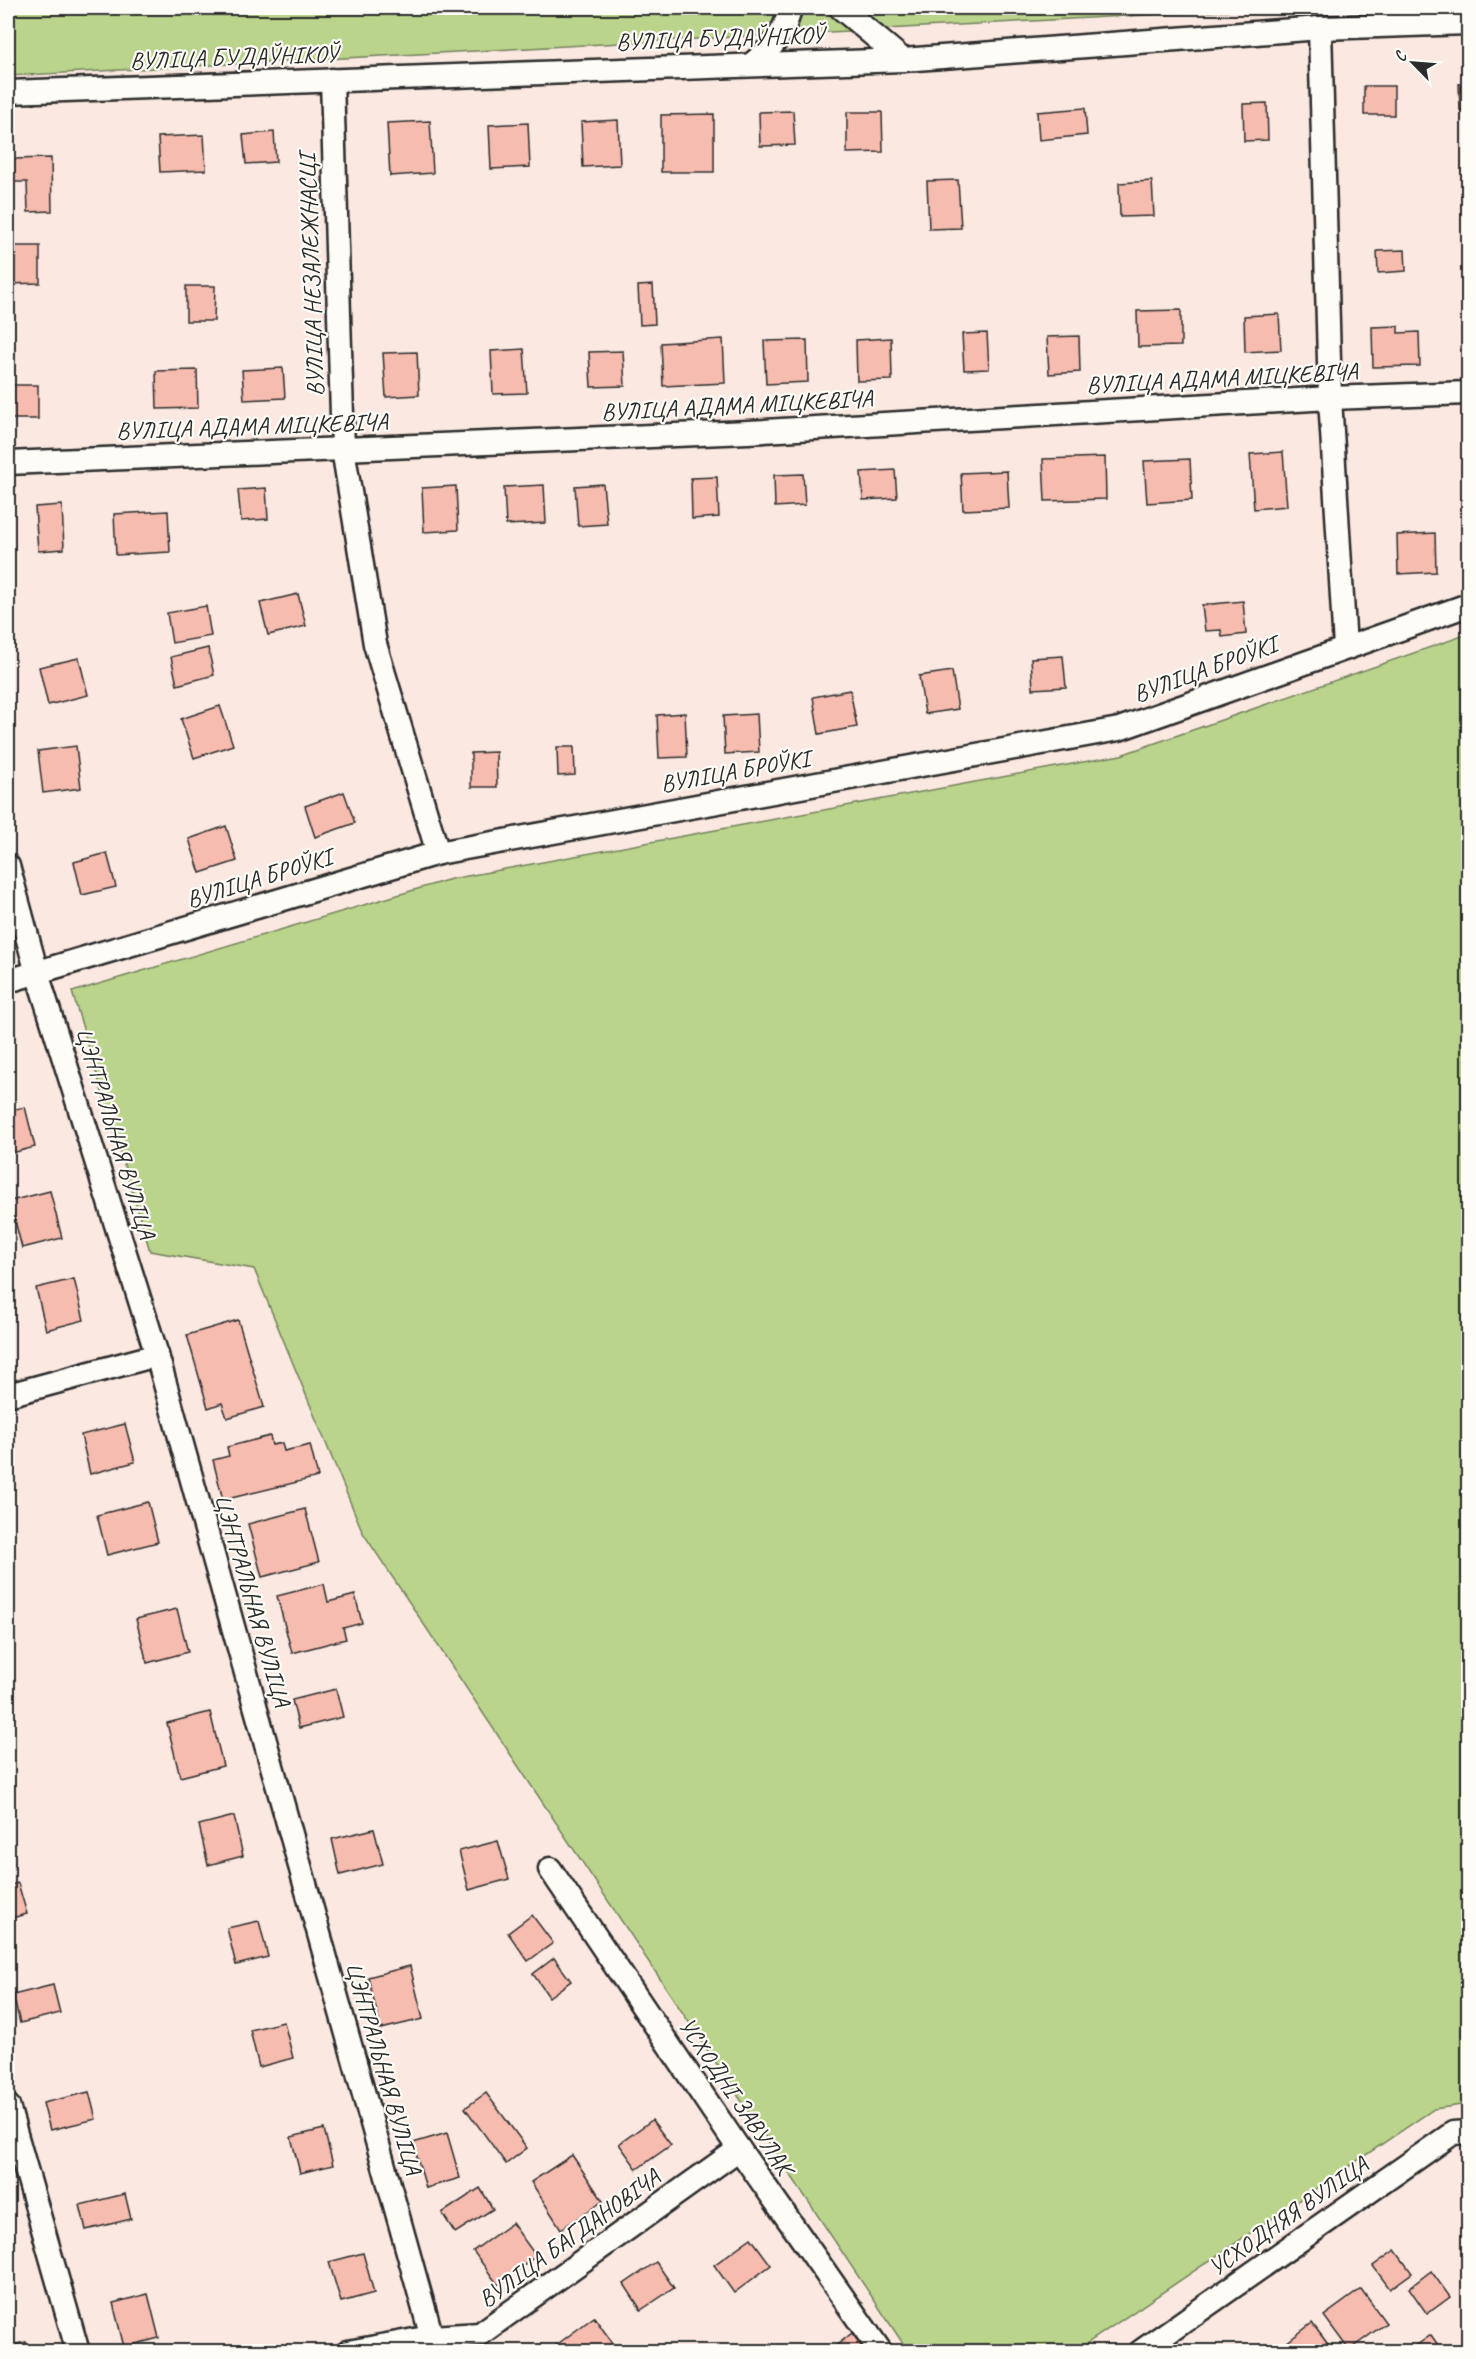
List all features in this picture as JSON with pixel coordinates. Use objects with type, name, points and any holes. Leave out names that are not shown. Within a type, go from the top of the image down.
[{"type":"street","points":[[752,64],[772,48],[788,19],[790,8]]},
{"type":"street","points":[[841,8],[903,60]]},
{"type":"street","name":"ВУЛІЦА БУДАЎНІКОЎ","points":[[8,92],[903,60],[1320,28],[1468,23]]},
{"type":"street","points":[[1320,28],[1330,398],[1346,647]]},
{"type":"street","name":"ВУЛІЦА НЕЗАЛЕЖНАСЦІ","points":[[332,80],[343,449],[375,644],[438,853]]},
{"type":"street","name":"ВУЛІЦА АДАМА МІЦКЕВІЧА","points":[[8,463],[748,432],[1330,398],[1468,393]]},
{"type":"street","name":"ВУЛІЦА БРОЎКІ","points":[[8,981],[438,853],[1119,729],[1468,605]]},
{"type":"street","name":"ЦЭНТРАЛЬНАЯ ВУЛІЦА","points":[[8,866],[37,973],[157,1355],[434,2344]]},
{"type":"street","points":[[8,1395],[157,1355]]},
{"type":"street","name":"УСХОДНІ ЗАВУЛАК","points":[[550,1869],[739,2149],[881,2352]]},
{"type":"street","points":[[8,2106],[78,2352]]},
{"type":"street","name":"УСХОДНЯЯ ВУЛІЦА","points":[[1140,2352],[1453,2133],[1468,2132]]},
{"type":"street","name":"ВУЛІЦА БАГДАНОВІЧА","points":[[348,2352],[434,2344],[480,2334],[739,2149]]},
{"type":"green space","points":[[8,8],[1276,8],[8,76]]},
{"type":"green space","points":[[1468,634],[1468,2104],[1434,2109],[1086,2344],[1052,2352],[908,2351],[363,1533],[254,1269],[150,1251],[72,992],[451,879],[1121,755]]},
{"type":"building","points":[[1468,83],[1468,110],[1460,110],[1459,84]]},
{"type":"building","points":[[1364,86],[1394,86],[1394,115],[1364,115]]},
{"type":"building","points":[[1267,103],[1268,140],[1244,141],[1243,104]]},
{"type":"building","points":[[1085,108],[1087,135],[1039,140],[1037,112]]},
{"type":"building","points":[[793,111],[795,145],[760,146],[759,112]]},
{"type":"building","points":[[847,112],[882,112],[883,152],[847,153]]},
{"type":"building","points":[[714,114],[714,172],[661,172],[661,115]]},
{"type":"building","points":[[618,120],[620,165],[583,167],[581,122]]},
{"type":"building","points":[[430,121],[433,173],[390,176],[387,123]]},
{"type":"building","points":[[528,123],[530,167],[491,169],[489,125]]},
{"type":"building","points":[[274,132],[276,162],[246,164],[243,135]]},
{"type":"building","points":[[204,135],[206,170],[160,172],[158,137]]},
{"type":"building","points":[[51,158],[52,211],[28,212],[27,182],[14,182],[13,159]]},
{"type":"building","points":[[958,180],[961,228],[929,229],[927,181]]},
{"type":"building","points":[[1152,181],[1154,216],[1120,217],[1119,183]]},
{"type":"building","points":[[8,246],[40,246],[40,283],[8,284]]},
{"type":"building","points":[[1405,250],[1406,271],[1378,273],[1377,251]]},
{"type":"building","points":[[653,285],[655,324],[640,325],[638,286]]},
{"type":"building","points":[[186,286],[215,286],[214,321],[186,321]]},
{"type":"building","points":[[1181,310],[1181,346],[1138,347],[1137,311]]},
{"type":"building","points":[[1279,314],[1281,350],[1245,352],[1244,316]]},
{"type":"building","points":[[1398,326],[1398,333],[1419,332],[1420,366],[1373,367],[1372,327]]},
{"type":"building","points":[[987,333],[989,369],[964,370],[962,334]]},
{"type":"building","points":[[1079,336],[1080,372],[1049,374],[1047,337]]},
{"type":"building","points":[[891,338],[892,380],[857,381],[856,340]]},
{"type":"building","points":[[723,339],[725,383],[663,386],[661,343]]},
{"type":"building","points":[[807,340],[808,382],[766,384],[764,341]]},
{"type":"building","points":[[524,349],[527,393],[493,394],[491,351]]},
{"type":"building","points":[[623,351],[625,386],[591,387],[589,352]]},
{"type":"building","points":[[417,352],[419,395],[386,397],[383,353]]},
{"type":"building","points":[[283,368],[285,398],[244,400],[242,370]]},
{"type":"building","points":[[197,370],[198,408],[157,409],[156,371]]},
{"type":"building","points":[[8,385],[38,385],[38,419],[8,419]]},
{"type":"building","points":[[1283,452],[1287,506],[1254,509],[1250,454]]},
{"type":"building","points":[[1105,457],[1106,499],[1045,501],[1043,459]]},
{"type":"building","points":[[1190,459],[1192,500],[1147,503],[1144,461]]},
{"type":"building","points":[[895,470],[897,498],[863,500],[861,472]]},
{"type":"building","points":[[1007,471],[1009,508],[963,510],[961,473]]},
{"type":"building","points":[[803,474],[805,505],[775,507],[774,475]]},
{"type":"building","points":[[717,477],[719,517],[692,519],[691,478]]},
{"type":"building","points":[[603,484],[607,524],[578,526],[575,486]]},
{"type":"building","points":[[544,485],[546,523],[506,525],[504,487]]},
{"type":"building","points":[[456,486],[458,530],[424,532],[422,488]]},
{"type":"building","points":[[266,488],[268,519],[241,521],[238,490]]},
{"type":"building","points":[[62,505],[64,549],[38,551],[35,507]]},
{"type":"building","points":[[168,511],[170,552],[116,555],[114,514]]},
{"type":"building","points":[[1435,533],[1436,572],[1398,574],[1397,535]]},
{"type":"building","points":[[298,594],[306,626],[268,635],[260,603]]},
{"type":"building","points":[[1243,601],[1246,634],[1222,637],[1221,630],[1205,631],[1202,605]]},
{"type":"building","points":[[206,606],[211,636],[172,643],[167,613]]},
{"type":"building","points":[[208,648],[214,675],[177,685],[171,657]]},
{"type":"building","points":[[1063,656],[1066,687],[1033,689],[1031,658]]},
{"type":"building","points":[[79,658],[88,695],[48,705],[39,667]]},
{"type":"building","points":[[952,671],[958,709],[925,714],[919,676]]},
{"type":"building","points":[[850,690],[857,727],[819,734],[813,697]]},
{"type":"building","points":[[220,706],[233,745],[194,758],[181,719]]},
{"type":"building","points":[[685,713],[687,757],[659,758],[657,715]]},
{"type":"building","points":[[757,714],[759,752],[725,754],[723,716]]},
{"type":"building","points":[[76,746],[81,788],[43,793],[38,751]]},
{"type":"building","points":[[557,747],[574,747],[575,775],[558,776]]},
{"type":"building","points":[[496,752],[497,787],[471,787],[471,753]]},
{"type":"building","points":[[344,792],[355,823],[315,837],[305,806]]},
{"type":"building","points":[[226,826],[237,861],[200,873],[189,839]]},
{"type":"building","points":[[107,853],[116,887],[82,895],[74,862]]},
{"type":"building","points":[[25,1107],[35,1147],[8,1154],[8,1111]]},
{"type":"building","points":[[50,1191],[62,1238],[22,1248],[10,1201]]},
{"type":"building","points":[[74,1279],[84,1320],[46,1330],[36,1288]]},
{"type":"building","points":[[238,1320],[264,1407],[227,1418],[222,1403],[208,1408],[187,1335]]},
{"type":"building","points":[[125,1424],[135,1462],[90,1474],[81,1435]]},
{"type":"building","points":[[270,1436],[272,1445],[282,1443],[284,1451],[310,1445],[318,1477],[223,1500],[213,1460],[229,1456],[227,1447]]},
{"type":"building","points":[[148,1502],[158,1542],[107,1555],[97,1515]]},
{"type":"building","points":[[305,1509],[319,1562],[262,1577],[248,1524]]},
{"type":"building","points":[[324,1584],[328,1602],[355,1595],[362,1623],[343,1628],[346,1639],[292,1653],[277,1596]]},
{"type":"building","points":[[177,1609],[188,1652],[147,1663],[136,1619]]},
{"type":"building","points":[[336,1689],[343,1717],[299,1728],[292,1700]]},
{"type":"building","points":[[210,1712],[223,1766],[180,1777],[167,1723]]},
{"type":"building","points":[[234,1816],[243,1856],[208,1865],[199,1825]]},
{"type":"building","points":[[374,1829],[383,1864],[340,1875],[332,1839]]},
{"type":"building","points":[[498,1841],[509,1879],[469,1890],[459,1851]]},
{"type":"building","points":[[18,1883],[27,1914],[8,1919],[8,1886]]},
{"type":"building","points":[[532,1915],[553,1943],[528,1961],[508,1933]]},
{"type":"building","points":[[259,1921],[268,1957],[236,1965],[227,1928]]},
{"type":"building","points":[[554,1958],[571,1981],[549,1997],[533,1974]]},
{"type":"building","points":[[410,1966],[423,2019],[381,2029],[368,1977]]},
{"type":"building","points":[[53,1985],[60,2013],[20,2023],[13,1995]]},
{"type":"building","points":[[284,2022],[293,2058],[259,2067],[250,2030]]},
{"type":"building","points":[[89,2092],[96,2119],[50,2130],[43,2103]]},
{"type":"building","points":[[486,2093],[527,2148],[506,2164],[465,2108]]},
{"type":"building","points":[[652,2120],[671,2145],[637,2169],[619,2144]]},
{"type":"building","points":[[324,2129],[333,2165],[300,2173],[291,2137]]},
{"type":"building","points":[[447,2133],[460,2178],[426,2188],[413,2143]]},
{"type":"building","points":[[572,2155],[603,2201],[561,2229],[531,2182]]},
{"type":"building","points":[[480,2188],[493,2209],[455,2233],[442,2213]]},
{"type":"building","points":[[125,2194],[131,2219],[86,2230],[80,2205]]},
{"type":"building","points":[[512,2223],[536,2256],[498,2285],[473,2251]]},
{"type":"building","points":[[751,2238],[771,2265],[734,2293],[714,2265]]},
{"type":"building","points":[[1395,2250],[1412,2273],[1390,2289],[1373,2266]]},
{"type":"building","points":[[363,2253],[374,2293],[341,2302],[329,2262]]},
{"type":"building","points":[[656,2262],[674,2288],[641,2310],[624,2284]]},
{"type":"building","points":[[1431,2271],[1450,2297],[1427,2314],[1409,2288]]},
{"type":"building","points":[[1361,2289],[1386,2323],[1349,2350],[1324,2316]]},
{"type":"building","points":[[148,2294],[159,2338],[124,2347],[113,2303]]},
{"type":"building","points":[[594,2317],[619,2352],[547,2352]]},
{"type":"building","points":[[1312,2323],[1330,2347],[1324,2352],[1278,2352],[1277,2350]]},
{"type":"building","points":[[852,2333],[865,2350],[862,2352],[828,2352]]},
{"type":"building","points":[[1431,2335],[1443,2352],[1416,2352],[1413,2348]]},
{"type":"building","points":[[26,2342],[28,2352],[8,2352],[8,2346]]}]
